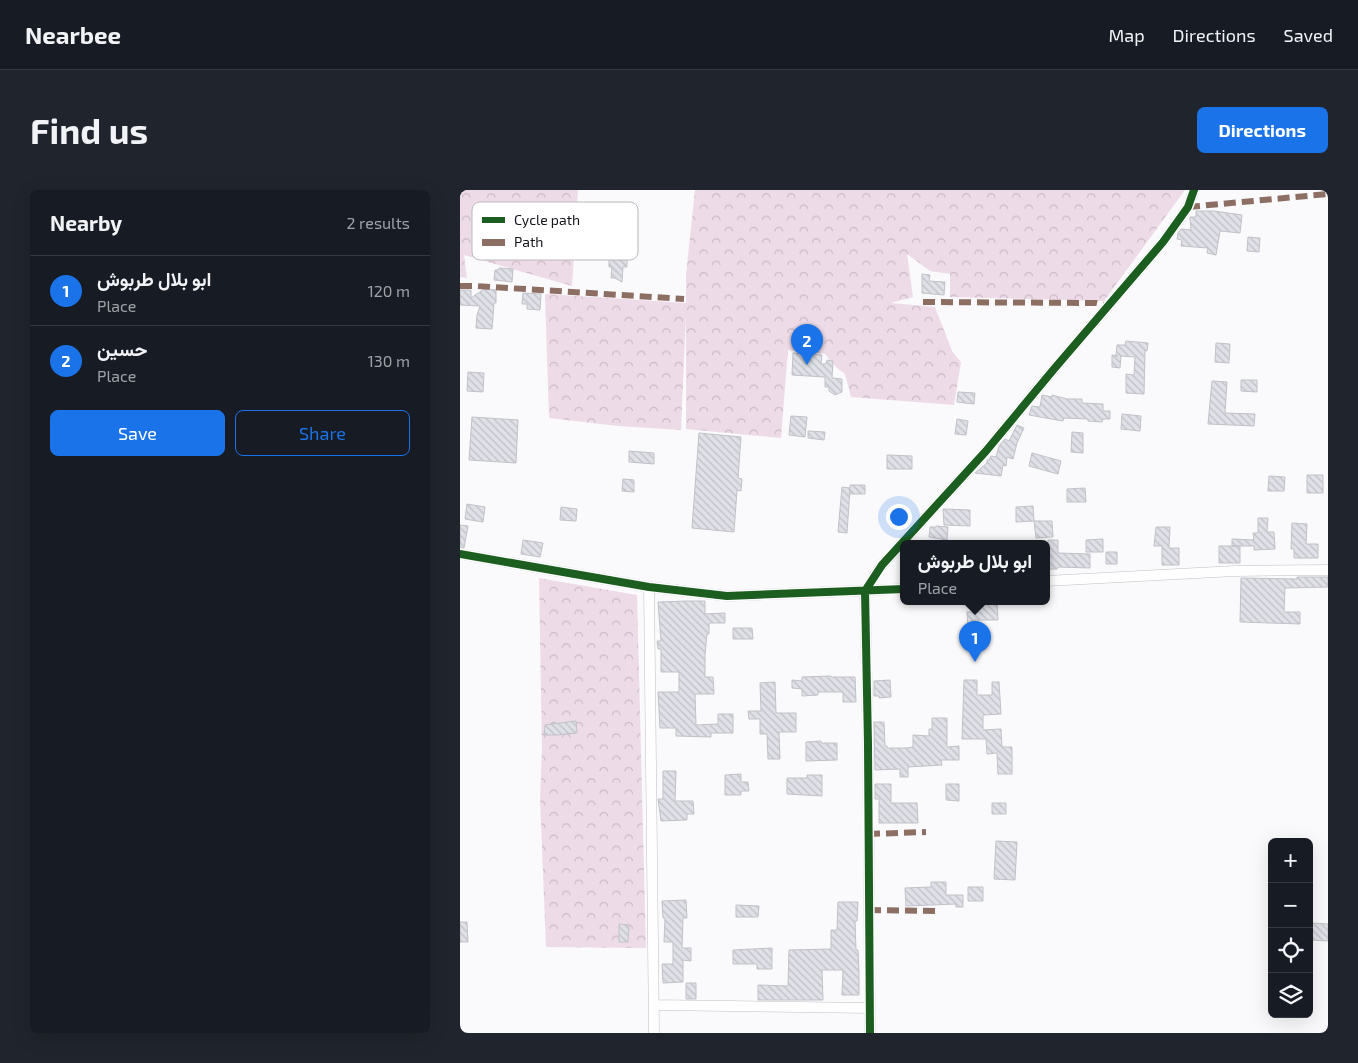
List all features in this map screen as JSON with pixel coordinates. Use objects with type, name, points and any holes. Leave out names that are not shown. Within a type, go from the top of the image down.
[{"type":"street","points":[[905,540],[986,451],[1163,242],[1188,207],[1194,190]]},
{"type":"street","points":[[870,1033],[865,591],[882,565],[900,545]]},
{"type":"street","points":[[460,554],[649,587],[727,596],[900,589]]},
{"type":"street","points":[[1050,581],[1235,571],[1328,570]]},
{"type":"street","points":[[649,587],[654,1033]]},
{"type":"street","points":[[654,1005],[870,1008]]},
{"type":"green space","points":[[460,190],[578,190],[577,202],[472,202],[472,257],[464,255],[467,278],[460,277]]},
{"type":"green space","points":[[695,190],[1185,190],[1104,301],[950,297],[950,274],[930,271],[907,254],[913,297],[891,303],[935,307],[952,351],[961,362],[954,405],[851,397],[845,374],[825,354],[788,350],[781,438],[686,429],[686,315],[681,430],[618,426],[549,418],[545,294],[686,303],[686,275]]},
{"type":"green space","points":[[481,260],[574,260],[572,286]]},
{"type":"green space","points":[[539,578],[637,595],[646,948],[546,947],[540,798],[542,750]]},
{"type":"building","points":[[1196,211],[1214,211],[1242,215],[1240,233],[1220,231],[1216,255],[1207,253],[1208,248],[1181,246],[1182,240],[1177,239],[1178,233],[1181,229],[1191,230],[1190,217],[1196,217]]},
{"type":"building","points":[[1248,237],[1260,238],[1259,252],[1247,251]]},
{"type":"building","points":[[609,260],[627,260],[627,267],[623,267],[622,282],[611,278],[612,267],[609,267]]},
{"type":"building","points":[[499,268],[513,269],[512,282],[494,280],[495,270],[499,270]]},
{"type":"building","points":[[922,274],[930,275],[929,281],[945,282],[944,295],[922,293]]},
{"type":"building","points":[[484,289],[496,290],[492,329],[476,328],[480,306],[460,305],[460,290],[471,290],[471,298]]},
{"type":"building","points":[[523,293],[541,294],[540,310],[527,309],[527,304],[522,304]]},
{"type":"building","points":[[1126,341],[1148,343],[1147,351],[1145,350],[1144,394],[1126,393],[1126,374],[1134,375],[1135,357],[1121,356],[1120,368],[1112,367],[1112,355],[1116,356],[1117,345],[1125,345]]},
{"type":"building","points":[[1216,343],[1230,344],[1229,363],[1215,362]]},
{"type":"building","points":[[793,353],[822,355],[821,364],[826,364],[827,360],[833,361],[832,378],[842,379],[842,392],[835,395],[829,391],[829,387],[825,387],[825,377],[792,375]]},
{"type":"building","points":[[468,372],[484,373],[483,392],[467,391]]},
{"type":"building","points":[[1241,380],[1257,380],[1257,392],[1241,391]]},
{"type":"building","points":[[1212,381],[1227,382],[1225,413],[1255,414],[1254,426],[1208,424]]},
{"type":"building","points":[[958,392],[975,393],[974,404],[957,402]]},
{"type":"building","points":[[1042,395],[1082,399],[1082,403],[1103,404],[1103,411],[1110,411],[1110,419],[1103,419],[1102,422],[1088,421],[1088,419],[1064,418],[1063,421],[1029,415],[1032,406],[1040,407]]},
{"type":"building","points":[[1122,414],[1141,416],[1140,431],[1121,429]]},
{"type":"building","points":[[791,416],[807,417],[805,437],[789,435]]},
{"type":"building","points":[[472,417],[518,420],[516,463],[469,460]]},
{"type":"building","points":[[957,419],[968,421],[966,435],[955,434]]},
{"type":"building","points":[[1017,425],[1024,428],[1017,443],[1013,459],[1007,457],[1006,466],[1003,465],[1001,476],[975,473],[987,463],[991,456],[996,457],[999,446],[1005,439],[1009,441]]},
{"type":"building","points":[[808,431],[825,432],[824,440],[808,438]]},
{"type":"building","points":[[1072,432],[1083,433],[1083,453],[1071,452]]},
{"type":"building","points":[[699,433],[741,437],[738,478],[742,479],[741,491],[737,490],[734,532],[692,528]]},
{"type":"building","points":[[629,451],[654,453],[654,464],[629,462]]},
{"type":"building","points":[[1032,453],[1061,461],[1058,474],[1029,466]]},
{"type":"building","points":[[887,455],[912,456],[912,469],[887,469]]},
{"type":"building","points":[[1307,475],[1323,475],[1323,493],[1307,493]]},
{"type":"building","points":[[1269,476],[1285,477],[1284,491],[1268,491]]},
{"type":"building","points":[[623,479],[634,480],[634,492],[622,491]]},
{"type":"building","points":[[850,485],[865,485],[865,494],[850,494],[850,489],[847,533],[838,532],[842,487],[850,488]]},
{"type":"building","points":[[1085,488],[1086,502],[1067,502],[1067,489]]},
{"type":"building","points":[[467,504],[485,507],[483,522],[465,519]]},
{"type":"building","points":[[1033,506],[1034,521],[1016,522],[1016,507]]},
{"type":"building","points":[[561,507],[577,509],[576,521],[560,520]]},
{"type":"building","points":[[943,509],[970,510],[970,526],[944,525]]},
{"type":"building","points":[[1258,518],[1268,518],[1267,532],[1274,532],[1275,549],[1254,550],[1254,546],[1232,546],[1232,539],[1254,540],[1253,533],[1258,533]]},
{"type":"building","points":[[1034,521],[1052,521],[1053,537],[1036,538]]},
{"type":"building","points":[[1292,523],[1307,524],[1306,544],[1318,544],[1318,558],[1294,558],[1294,549],[1291,549]]},
{"type":"building","points":[[460,525],[468,526],[464,548],[460,547]]},
{"type":"building","points":[[930,527],[948,527],[947,540],[929,537]]},
{"type":"building","points":[[1156,527],[1170,527],[1169,548],[1179,548],[1179,565],[1162,565],[1162,546],[1154,546]]},
{"type":"building","points":[[1103,539],[1103,552],[1086,552],[1086,540]]},
{"type":"building","points":[[523,540],[543,543],[540,557],[521,554]]},
{"type":"building","points":[[1050,540],[1058,540],[1058,553],[1090,554],[1090,568],[1058,567],[1057,569],[1050,569]]},
{"type":"building","points":[[1219,546],[1240,546],[1240,563],[1219,563]]},
{"type":"building","points":[[1106,552],[1117,552],[1117,564],[1106,564]]},
{"type":"building","points":[[1297,577],[1328,577],[1328,587],[1285,588],[1284,612],[1300,612],[1300,624],[1240,622],[1241,578],[1297,579]]},
{"type":"building","points":[[705,601],[705,614],[725,613],[725,623],[709,623],[705,655],[705,677],[713,677],[714,694],[695,694],[696,725],[718,724],[718,714],[733,714],[733,733],[711,733],[711,737],[676,736],[676,728],[660,728],[658,692],[679,692],[679,672],[661,672],[661,649],[658,649],[657,641],[661,641],[658,602]]},
{"type":"building","points":[[976,605],[997,605],[998,620],[975,620],[975,629],[968,630],[967,612],[976,612]]},
{"type":"building","points":[[733,628],[752,628],[753,639],[733,639]]},
{"type":"building","points":[[802,677],[855,677],[856,702],[843,702],[843,692],[818,692],[818,695],[802,696],[802,689],[792,688],[792,680],[802,681]]},
{"type":"building","points":[[890,680],[891,697],[879,698],[879,696],[874,696],[874,681]]},
{"type":"building","points":[[964,680],[977,680],[977,695],[992,695],[992,682],[999,682],[1001,714],[983,715],[983,730],[1001,729],[1002,747],[1012,747],[1012,774],[998,774],[997,753],[987,754],[986,739],[962,739]]},
{"type":"building","points":[[775,682],[776,713],[796,713],[796,732],[779,732],[780,759],[768,759],[767,734],[760,734],[760,719],[749,719],[748,711],[761,711],[760,683]]},
{"type":"building","points":[[932,718],[947,718],[947,747],[959,746],[959,760],[941,760],[942,765],[908,767],[908,777],[900,777],[900,769],[875,770],[874,722],[884,722],[885,746],[887,748],[907,748],[913,747],[913,735],[929,736],[929,729],[932,729]]},
{"type":"building","points":[[576,721],[577,733],[544,735],[545,725]]},
{"type":"building","points":[[821,741],[821,743],[837,743],[837,760],[806,761],[806,742]]},
{"type":"building","points":[[663,771],[676,771],[675,801],[693,801],[694,814],[687,814],[687,820],[661,821],[658,799],[663,799]]},
{"type":"building","points":[[741,774],[741,782],[748,782],[749,791],[741,791],[741,795],[725,795],[725,775]]},
{"type":"building","points":[[807,775],[822,775],[822,796],[787,794],[787,778],[807,778]]},
{"type":"building","points":[[875,784],[891,784],[891,803],[917,803],[918,823],[879,823],[879,799],[875,799]]},
{"type":"building","points":[[946,784],[959,784],[959,801],[946,800]]},
{"type":"building","points":[[992,803],[1006,803],[1006,814],[992,814]]},
{"type":"building","points":[[996,841],[1017,842],[1015,880],[994,879]]},
{"type":"building","points":[[931,882],[946,882],[946,895],[963,895],[963,907],[956,907],[956,904],[906,906],[905,888],[931,887]]},
{"type":"building","points":[[968,887],[983,887],[983,901],[968,901]]},
{"type":"building","points":[[686,900],[687,918],[683,918],[682,948],[691,948],[691,961],[683,960],[683,982],[663,983],[662,964],[673,964],[673,942],[664,942],[665,918],[663,918],[662,901]]},
{"type":"building","points":[[838,902],[858,902],[857,921],[855,921],[859,995],[842,995],[843,970],[822,970],[823,1000],[758,1000],[758,985],[788,986],[789,950],[831,949],[831,930],[837,930]]},
{"type":"building","points":[[736,905],[759,906],[758,917],[736,917]]},
{"type":"building","points":[[460,922],[467,922],[468,942],[460,942]]},
{"type":"building","points":[[1313,923],[1328,924],[1328,941],[1313,940]]},
{"type":"building","points":[[619,924],[629,925],[628,942],[619,942]]},
{"type":"building","points":[[772,948],[772,969],[757,969],[757,964],[733,964],[733,950]]},
{"type":"building","points":[[686,983],[696,983],[696,999],[686,999]]},
{"type":"marked path","points":[[1188,207],[1328,194]]},
{"type":"marked path","points":[[460,286],[684,299]]},
{"type":"marked path","points":[[923,302],[1096,303],[1108,306]]},
{"type":"marked path","points":[[868,834],[926,832]]},
{"type":"marked path","points":[[869,910],[940,911]]},
{"type":"cycle path","points":[[905,540],[986,451],[1163,242],[1188,207],[1194,190]]},
{"type":"cycle path","points":[[870,1033],[865,591],[882,565],[900,545]]},
{"type":"cycle path","points":[[460,554],[649,587],[727,596],[900,589]]},
{"type":"place","name":"حسين","points":[[807,365]]},
{"type":"place","name":"ابو بلال طربوش","points":[[975,662]]}]
